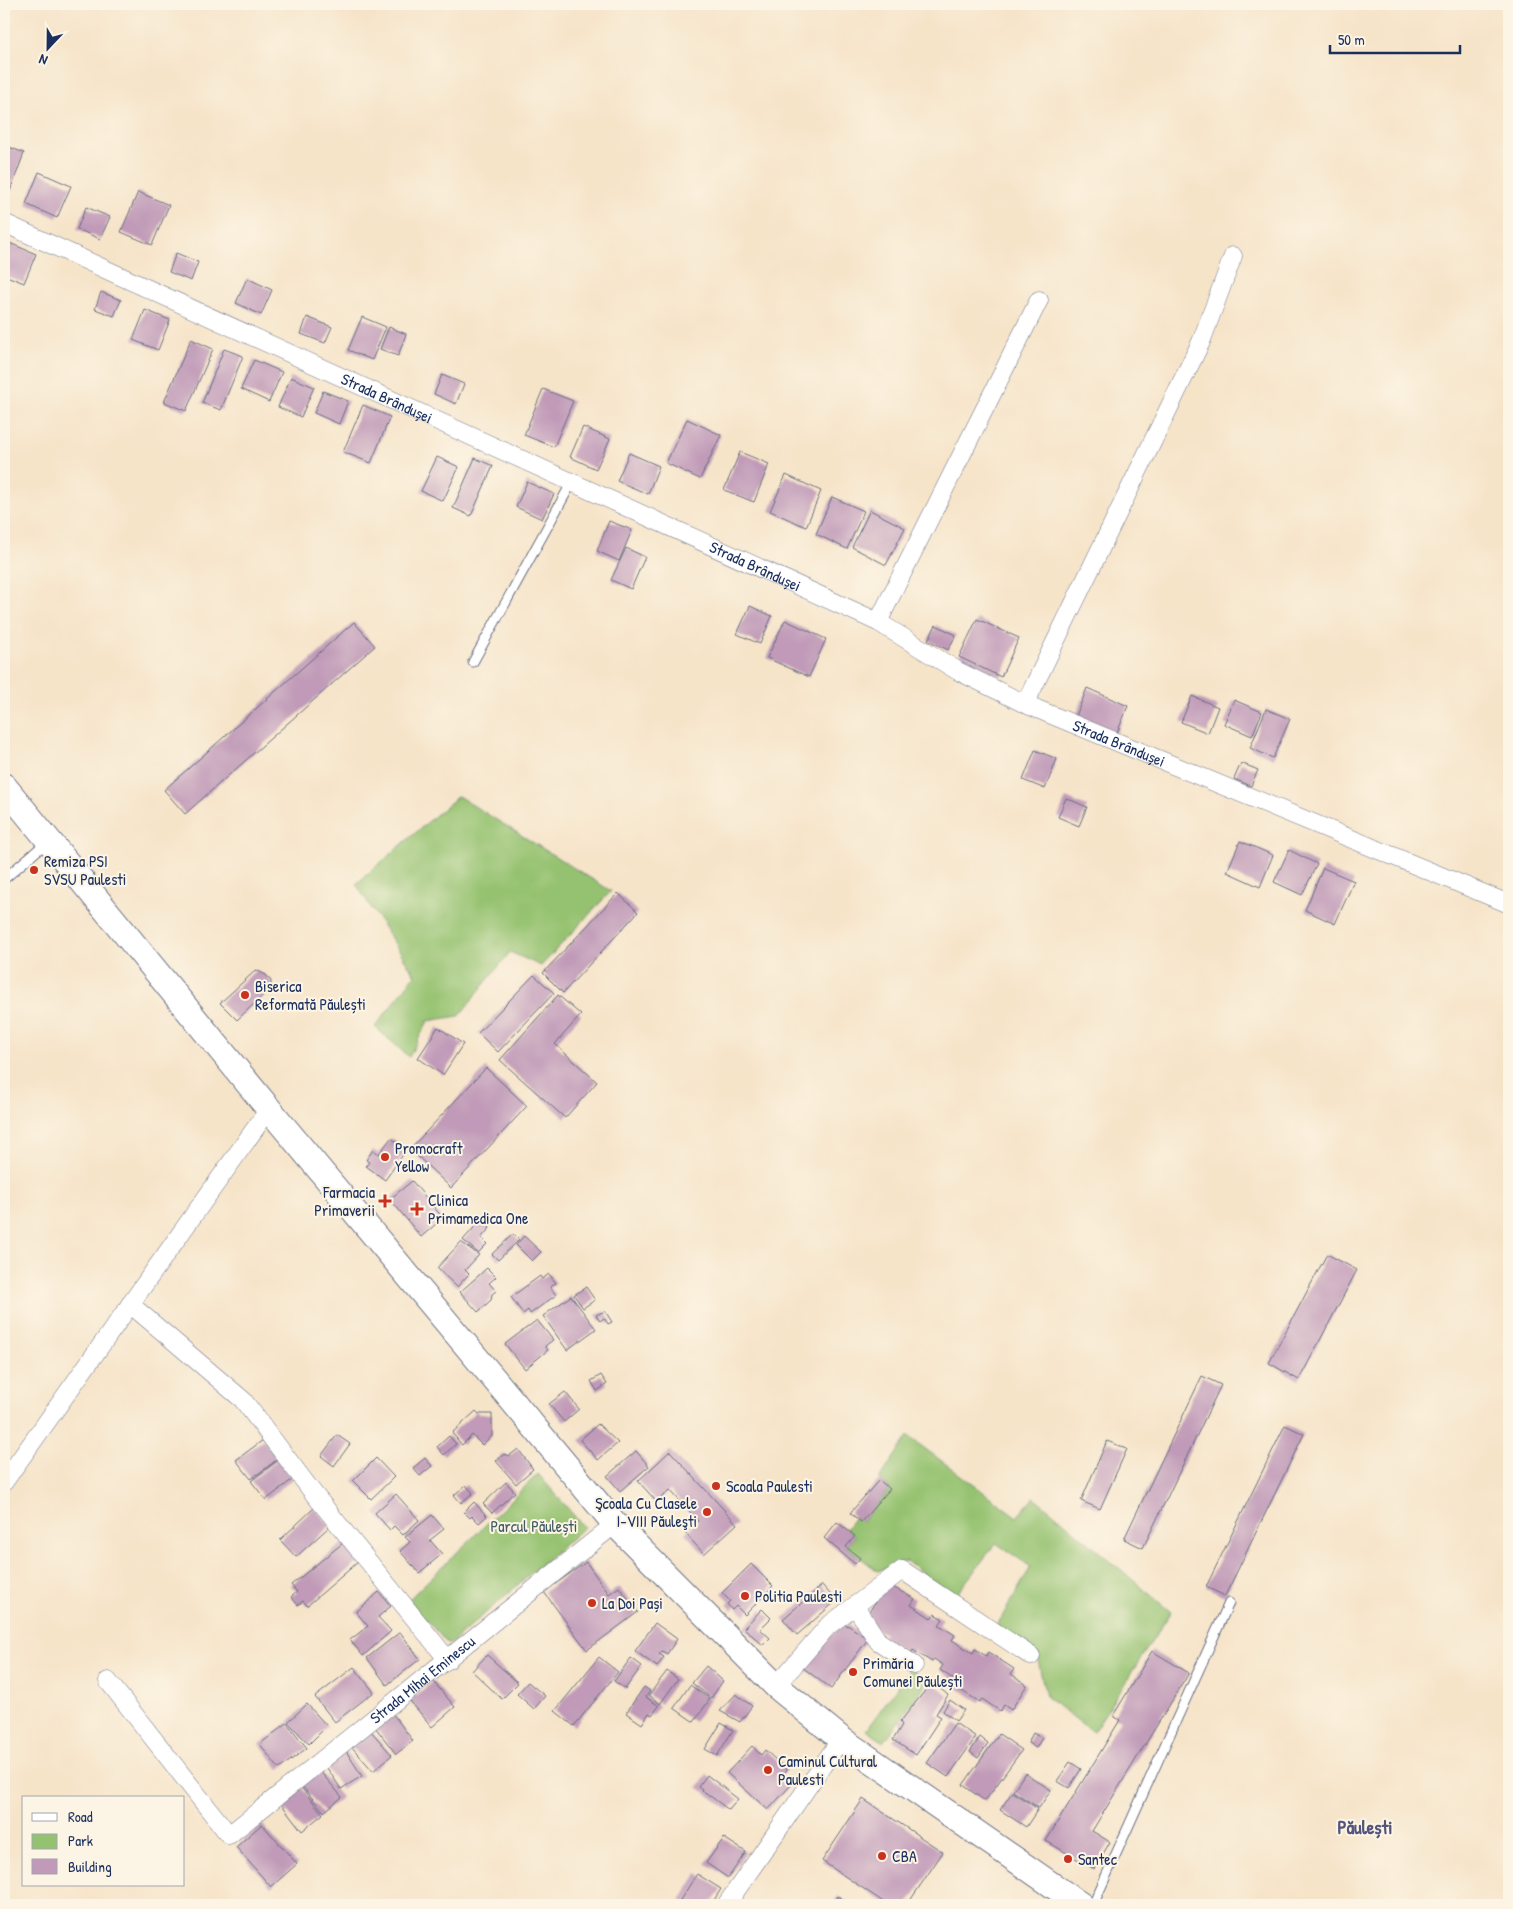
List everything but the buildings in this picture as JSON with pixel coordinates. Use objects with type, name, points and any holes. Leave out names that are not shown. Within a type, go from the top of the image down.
[{"type":"main road","points":[[4,786],[269,1110],[615,1524],[776,1686],[841,1739],[1081,1905]]},
{"type":"street","name":"Strada Brândușei","points":[[4,223],[878,622],[958,670],[1025,704],[1509,904]]},
{"type":"street","points":[[1025,704],[1201,342],[1233,256]]},
{"type":"street","points":[[878,622],[1039,300]]},
{"type":"street","points":[[4,1482],[269,1110]]},
{"type":"street","points":[[130,1304],[242,1400],[314,1494],[448,1660]]},
{"type":"street","name":"Strada Mihai Eminescu","points":[[108,1681],[229,1835],[615,1524]]},
{"type":"street","points":[[776,1686],[828,1626],[902,1570],[1031,1656]]},
{"type":"street","points":[[856,1606],[878,1641],[914,1665]]},
{"type":"street","points":[[726,1905],[841,1739]]},
{"type":"lane","points":[[473,662],[572,482]]},
{"type":"lane","points":[[4,879],[49,840]]},
{"type":"lane","points":[[1092,1905],[1229,1603]]},
{"type":"green space","points":[[458,796],[611,891],[541,966],[510,952],[459,1016],[428,1021],[409,1057],[375,1027],[415,975],[356,884]]},
{"type":"green space","points":[[908,1436],[1017,1517],[1034,1497],[1171,1612],[1093,1732],[1046,1697],[1037,1656],[996,1627],[1031,1567],[996,1543],[955,1596],[906,1561],[878,1571],[846,1547],[855,1536],[846,1529],[855,1517],[862,1522],[890,1489],[879,1480]]},
{"type":"green space","name":"Parcul Păulești","points":[[538,1474],[584,1527],[449,1645],[408,1600]]},
{"type":"green space","points":[[910,1669],[928,1681],[884,1742],[866,1730]]},
{"type":"place","name":"Remiza PSI SVSU Paulesti","points":[[34,870]]},
{"type":"place","name":"Biserica Reformată Păulești","points":[[245,995]]},
{"type":"place","name":"Promocraft Yellow","points":[[385,1157]]},
{"type":"place","name":"Farmacia Primaverii","points":[[385,1201]]},
{"type":"place","name":"Clinica Primamedica One","points":[[417,1209]]},
{"type":"place","name":"Scoala Paulesti","points":[[716,1486]]},
{"type":"place","name":"Şcoala Cu Clasele I-VIII Păuleşti","points":[[707,1512]]},
{"type":"place","name":"Politia Paulesti","points":[[745,1596]]},
{"type":"place","name":"La Doi Pași","points":[[592,1603]]},
{"type":"place","name":"Primăria Comunei Păulești","points":[[853,1672]]},
{"type":"place","name":"Caminul Cultural Paulesti","points":[[768,1770]]},
{"type":"place","name":"CBA","points":[[882,1856]]},
{"type":"place","name":"Santec","points":[[1068,1859]]},
{"type":"district","name":"Păulești","points":[[1365,1827]]}]
